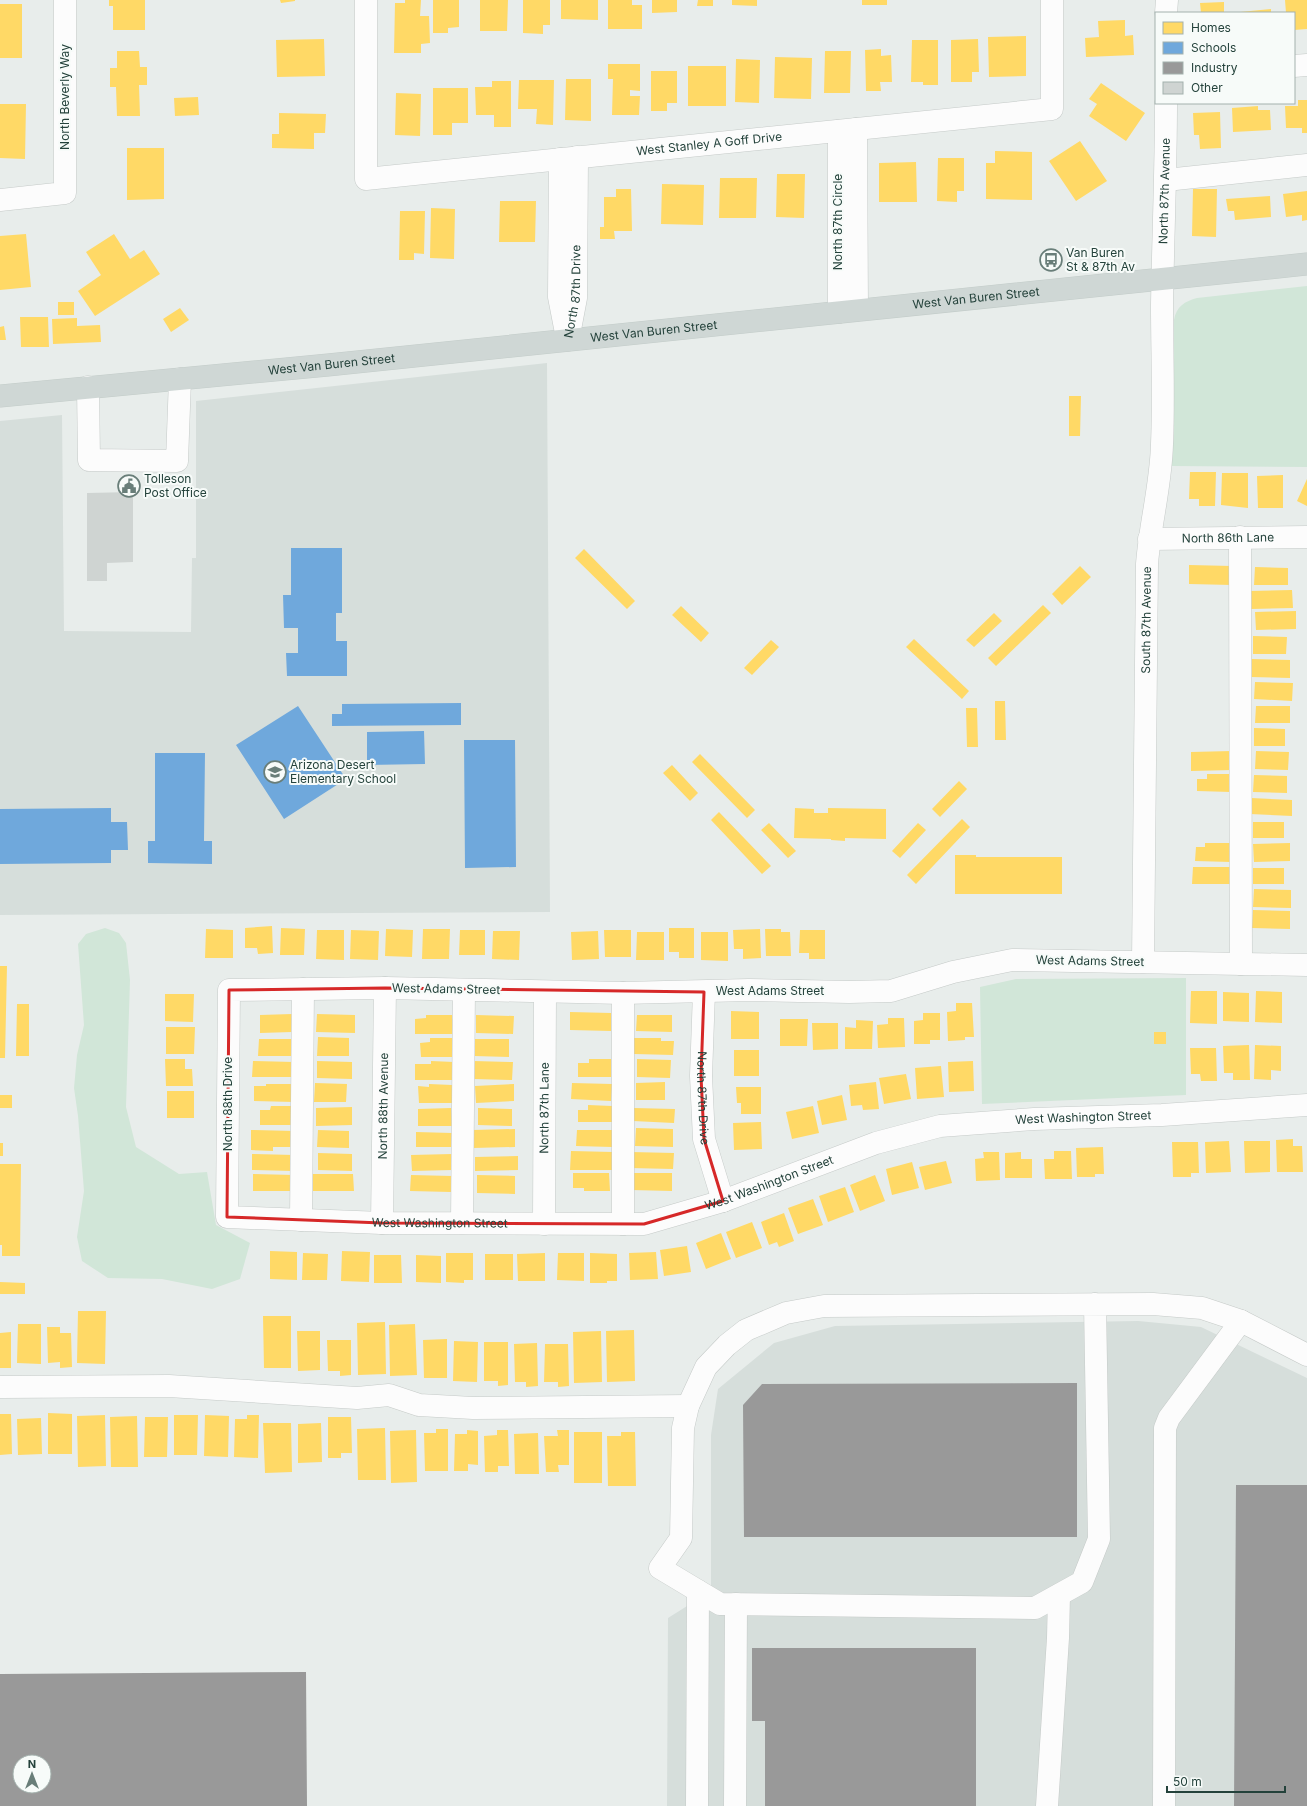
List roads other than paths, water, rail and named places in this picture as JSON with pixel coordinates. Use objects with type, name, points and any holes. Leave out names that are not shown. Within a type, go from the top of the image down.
[{"type":"main road","name":"West Van Buren Street","points":[[0,396],[568,340],[1307,264]]},
{"type":"street","name":"North Beverly Way","points":[[0,200],[65,193],[65,0]]},
{"type":"street","name":"West Stanley A Goff Drive","points":[[366,0],[366,178],[1052,109],[1052,0]]},
{"type":"street","points":[[1166,12],[1167,0]]},
{"type":"street","points":[[1295,66],[1307,65]]},
{"type":"street","name":"North 87th Avenue","points":[[1162,279],[1166,180],[1166,104]]},
{"type":"street","name":"North 87th Circle","points":[[847,130],[848,311]]},
{"type":"street","name":"North 87th Drive","points":[[568,158],[576,298],[568,340]]},
{"type":"street","points":[[1166,180],[1307,165]]},
{"type":"street","name":"South 87th Avenue","points":[[1143,962],[1147,564],[1162,446],[1162,279]]},
{"type":"street","points":[[88,387],[89,460],[177,461],[180,379]]},
{"type":"street","points":[[1240,537],[1241,964]]},
{"type":"street","name":"North 86th Lane","points":[[1149,539],[1307,537]]},
{"type":"street","name":"West Adams Street","points":[[229,990],[385,988],[623,993],[891,991],[953,972],[1012,960],[1307,965]]},
{"type":"street","name":"North 88th Avenue","points":[[382,1223],[385,988]]},
{"type":"street","points":[[301,1220],[303,989]]},
{"type":"street","name":"North 88th Drive","points":[[227,1217],[229,990]]},
{"type":"street","points":[[462,1222],[464,990]]},
{"type":"street","name":"North 87th Lane","points":[[544,1224],[546,992]]},
{"type":"street","name":"North 87th Drive","points":[[704,992],[700,1076],[704,1139],[723,1201]]},
{"type":"street","points":[[623,993],[623,1224]]},
{"type":"street","name":"West Washington Street","points":[[227,1217],[382,1223],[462,1222],[644,1224],[723,1201],[876,1143],[940,1126],[1034,1119],[1162,1116],[1307,1105]]},
{"type":"street","points":[[1095,1304],[1099,1539],[1082,1582],[1035,1608],[720,1604],[660,1568],[681,1538],[683,1428],[688,1406],[706,1367],[727,1345],[746,1330],[786,1313],[824,1306],[1095,1304],[1153,1304],[1202,1308],[1241,1321],[1307,1355]]},
{"type":"street","points":[[1164,1806],[1165,1428],[1169,1418],[1241,1321]]},
{"type":"street","points":[[0,1387],[169,1386],[356,1398],[389,1395],[419,1405],[473,1408],[688,1406]]},
{"type":"street","points":[[697,1806],[698,1591]]},
{"type":"street","points":[[1047,1806],[1058,1638],[1058,1595]]},
{"type":"street","points":[[735,1806],[736,1604]]},
{"type":"place","name":"Van Buren St & 87th Av","points":[[1051,260]]},
{"type":"place","name":"Tolleson Post Office","points":[[129,486]]},
{"type":"place","name":"Arizona Desert Elementary School","points":[[275,772]]}]
